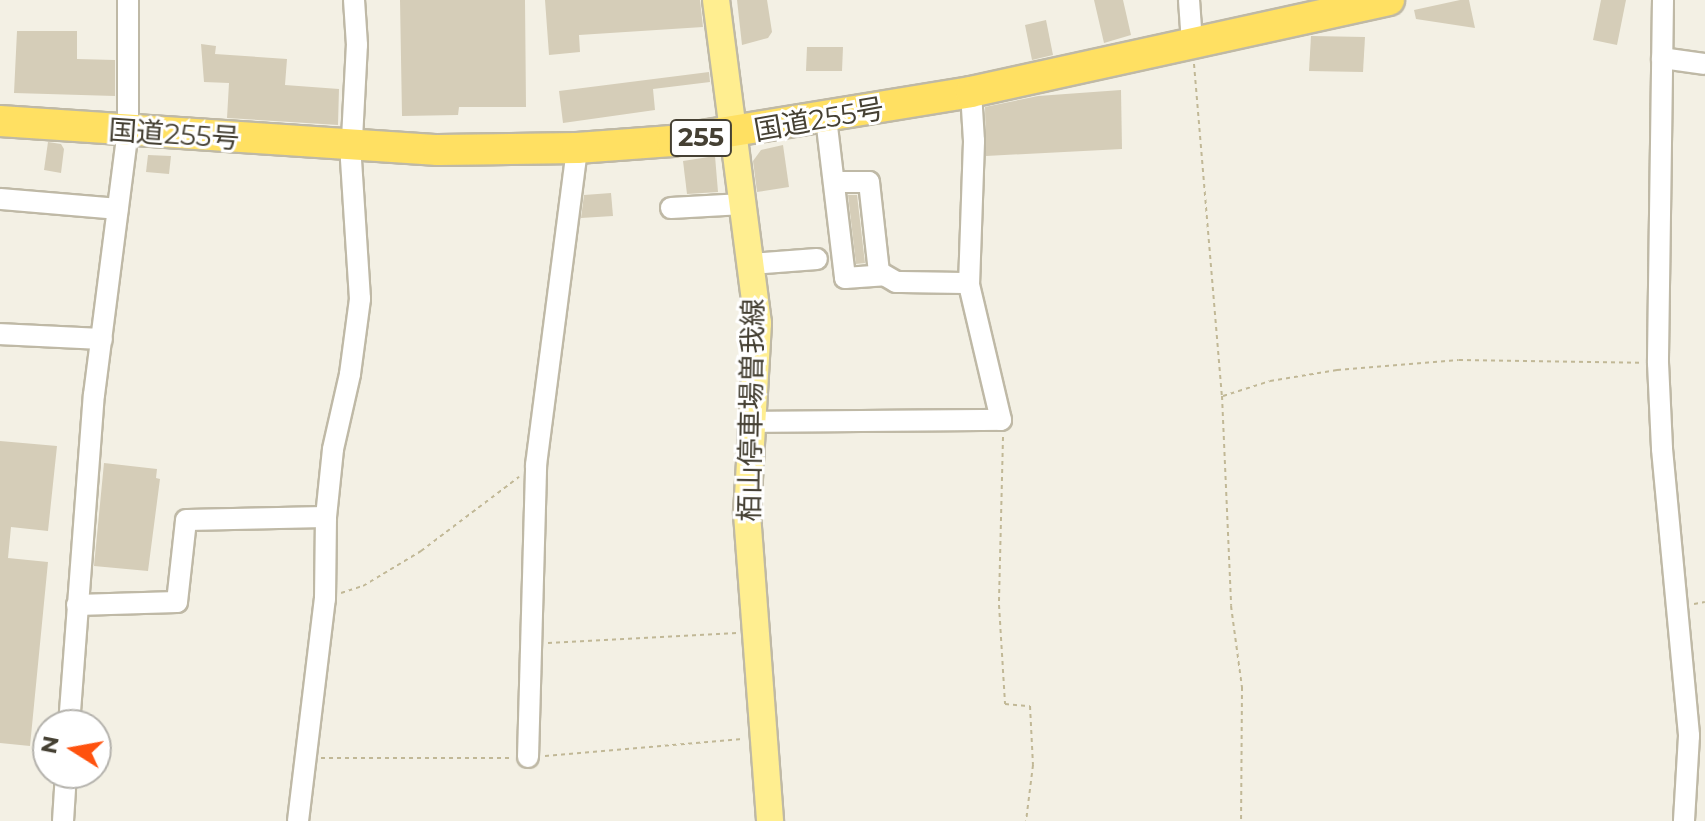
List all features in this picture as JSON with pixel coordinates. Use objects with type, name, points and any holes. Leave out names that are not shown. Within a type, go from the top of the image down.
[{"type":"highway","name":"国道255号","points":[[0,121],[438,150],[577,148],[733,134],[971,92],[1389,0]]},
{"type":"main road","name":"栢山停車場曽我線","points":[[716,0],[758,323],[747,514],[770,821]]},
{"type":"street","points":[[70,709],[102,339],[128,131],[128,0]]},
{"type":"street","points":[[298,821],[325,599],[326,517],[333,449],[350,374],[360,299],[351,145],[357,45],[354,0]]},
{"type":"street","points":[[1189,0],[1192,43]]},
{"type":"street","points":[[1663,0],[1658,363],[1662,449],[1689,736],[1684,821]]},
{"type":"street","points":[[1662,58],[1705,64]]},
{"type":"street","points":[[751,422],[1001,420],[969,283],[974,141],[971,92]]},
{"type":"street","points":[[826,118],[845,278],[882,274],[896,282],[969,283]]},
{"type":"street","points":[[528,757],[536,465],[577,148]]},
{"type":"street","points":[[834,182],[869,182],[882,274]]},
{"type":"street","points":[[0,199],[118,209]]},
{"type":"street","points":[[671,208],[743,204]]},
{"type":"street","points":[[751,264],[817,259]]},
{"type":"street","points":[[0,334],[102,339]]},
{"type":"street","points":[[77,605],[177,602],[186,520],[326,517]]},
{"type":"street","points":[[63,821],[65,789]]},
{"type":"path","points":[[1192,43],[1222,396],[1231,606],[1242,687],[1241,821]]},
{"type":"path","points":[[1222,396],[1270,381],[1337,370],[1459,360],[1658,363]]},
{"type":"path","points":[[1001,420],[1000,633],[1005,704],[1030,706],[1033,765],[1026,821]]},
{"type":"path","points":[[325,599],[363,586],[421,551],[536,465]]},
{"type":"path","points":[[531,644],[755,633]]},
{"type":"building","points":[[400,0],[525,0],[526,107],[459,107],[458,115],[402,116]]},
{"type":"building","points":[[545,0],[700,0],[703,27],[579,35],[580,52],[549,55]]},
{"type":"building","points":[[737,0],[767,0],[772,32],[768,38],[742,45]]},
{"type":"building","points":[[1094,0],[1123,0],[1131,35],[1104,43]]},
{"type":"building","points":[[1469,0],[1475,28],[1416,19],[1414,10]]},
{"type":"building","points":[[1601,0],[1626,0],[1617,45],[1593,40]]},
{"type":"building","points":[[1046,20],[1053,55],[1032,60],[1025,25]]},
{"type":"building","points":[[17,31],[77,31],[77,59],[115,60],[115,96],[14,93]]},
{"type":"building","points":[[1311,36],[1365,37],[1363,72],[1309,71]]},
{"type":"building","points":[[201,44],[216,46],[215,54],[287,59],[285,85],[339,89],[338,125],[227,118],[229,83],[204,82]]},
{"type":"building","points":[[807,47],[843,47],[842,71],[806,71]]},
{"type":"building","points":[[709,72],[710,82],[653,89],[655,110],[563,123],[559,91]]},
{"type":"building","points":[[1121,90],[1122,149],[986,156],[985,107],[1038,96]]},
{"type":"building","points":[[48,142],[61,144],[64,149],[61,173],[44,170]]},
{"type":"building","points":[[783,145],[789,187],[757,192],[753,161],[761,150]]},
{"type":"building","points":[[148,155],[171,156],[169,174],[146,172]]},
{"type":"building","points":[[715,156],[718,192],[687,194],[683,161]]},
{"type":"building","points":[[611,193],[613,216],[581,218],[584,195]]},
{"type":"building","points":[[848,195],[857,195],[865,263],[856,264]]},
{"type":"building","points":[[0,441],[57,446],[48,531],[11,527],[8,558],[48,562],[30,746],[0,743]]},
{"type":"building","points":[[104,463],[157,469],[156,478],[160,479],[148,571],[94,566]]}]
